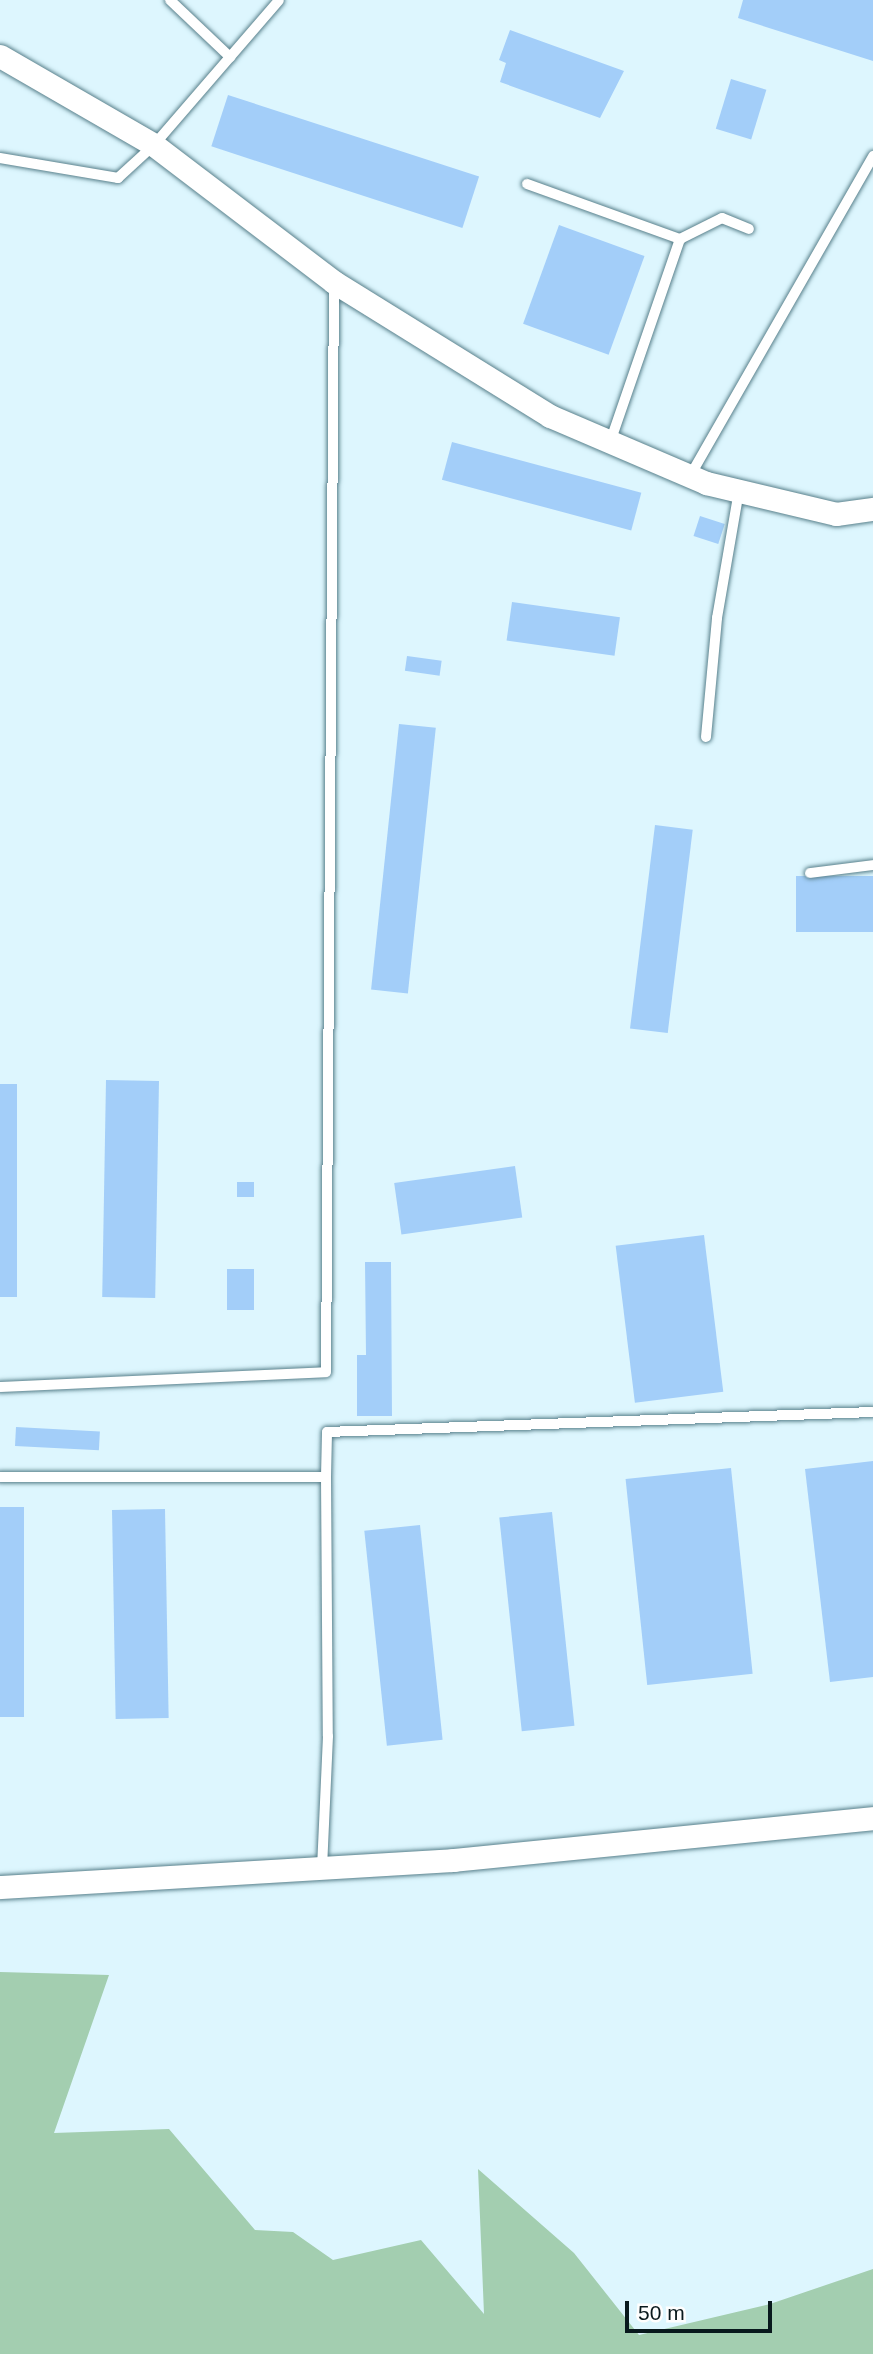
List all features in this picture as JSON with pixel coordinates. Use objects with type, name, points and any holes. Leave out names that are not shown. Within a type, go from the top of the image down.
[{"type":"street","points":[[0,56],[154,145],[334,282],[550,416],[690,477],[835,514],[873,509]]},
{"type":"street","points":[[0,1887],[322,1870],[873,1818]]},
{"type":"lane","points":[[170,0],[230,57]]},
{"type":"lane","points":[[0,158],[118,178],[154,145],[279,0]]},
{"type":"lane","points":[[690,477],[873,156]]},
{"type":"lane","points":[[527,184],[680,239]]},
{"type":"lane","points":[[610,442],[680,239],[712,220],[749,229]]},
{"type":"lane","points":[[0,1387],[326,1372],[334,282]]},
{"type":"lane","points":[[706,737],[717,618],[739,491]]},
{"type":"lane","points":[[810,873],[873,865]]},
{"type":"lane","points":[[322,1870],[328,1735],[327,1432],[873,1412]]},
{"type":"lane","points":[[0,1477],[326,1477]]},
{"type":"green space","points":[[0,1972],[109,1975],[54,2133],[169,2129],[255,2230],[293,2232],[333,2260],[421,2240],[484,2314],[478,2169],[574,2253],[639,2335],[770,2304],[873,2269],[873,2354],[0,2354]]},
{"type":"building","points":[[743,0],[873,0],[873,61],[738,18]]},
{"type":"building","points":[[510,30],[624,71],[600,118],[500,82],[506,63],[499,60]]},
{"type":"building","points":[[731,79],[766,90],[751,140],[716,129]]},
{"type":"building","points":[[228,95],[479,177],[462,228],[211,146]]},
{"type":"building","points":[[559,225],[645,256],[609,355],[523,324]]},
{"type":"building","points":[[452,442],[641,493],[631,530],[442,480]]},
{"type":"building","points":[[700,516],[725,524],[718,544],[694,536]]},
{"type":"building","points":[[512,602],[620,617],[615,656],[507,641]]},
{"type":"building","points":[[407,656],[442,661],[440,676],[405,671]]},
{"type":"building","points":[[399,724],[436,728],[408,993],[371,990]]},
{"type":"building","points":[[655,825],[693,830],[668,1033],[630,1028]]},
{"type":"building","points":[[796,876],[873,876],[873,932],[796,932]]},
{"type":"building","points":[[106,1080],[159,1081],[155,1298],[102,1297]]},
{"type":"building","points":[[0,1084],[17,1084],[17,1297],[0,1297]]},
{"type":"building","points":[[515,1166],[522,1217],[401,1234],[394,1183]]},
{"type":"building","points":[[237,1182],[254,1182],[254,1197],[237,1197]]},
{"type":"building","points":[[704,1235],[723,1392],[635,1403],[616,1246]]},
{"type":"building","points":[[365,1262],[391,1262],[392,1416],[357,1416],[357,1355],[366,1355]]},
{"type":"building","points":[[227,1269],[254,1269],[254,1310],[227,1310]]},
{"type":"building","points":[[16,1427],[100,1431],[99,1450],[15,1446]]},
{"type":"building","points":[[873,1461],[873,1677],[830,1682],[805,1469]]},
{"type":"building","points":[[731,1468],[753,1674],[647,1685],[626,1479]]},
{"type":"building","points":[[0,1507],[24,1507],[24,1717],[0,1717]]},
{"type":"building","points":[[165,1509],[169,1718],[116,1719],[112,1510]]},
{"type":"building","points":[[552,1512],[574,1726],[522,1731],[499,1518]]},
{"type":"building","points":[[420,1525],[443,1740],[387,1746],[364,1531]]}]
